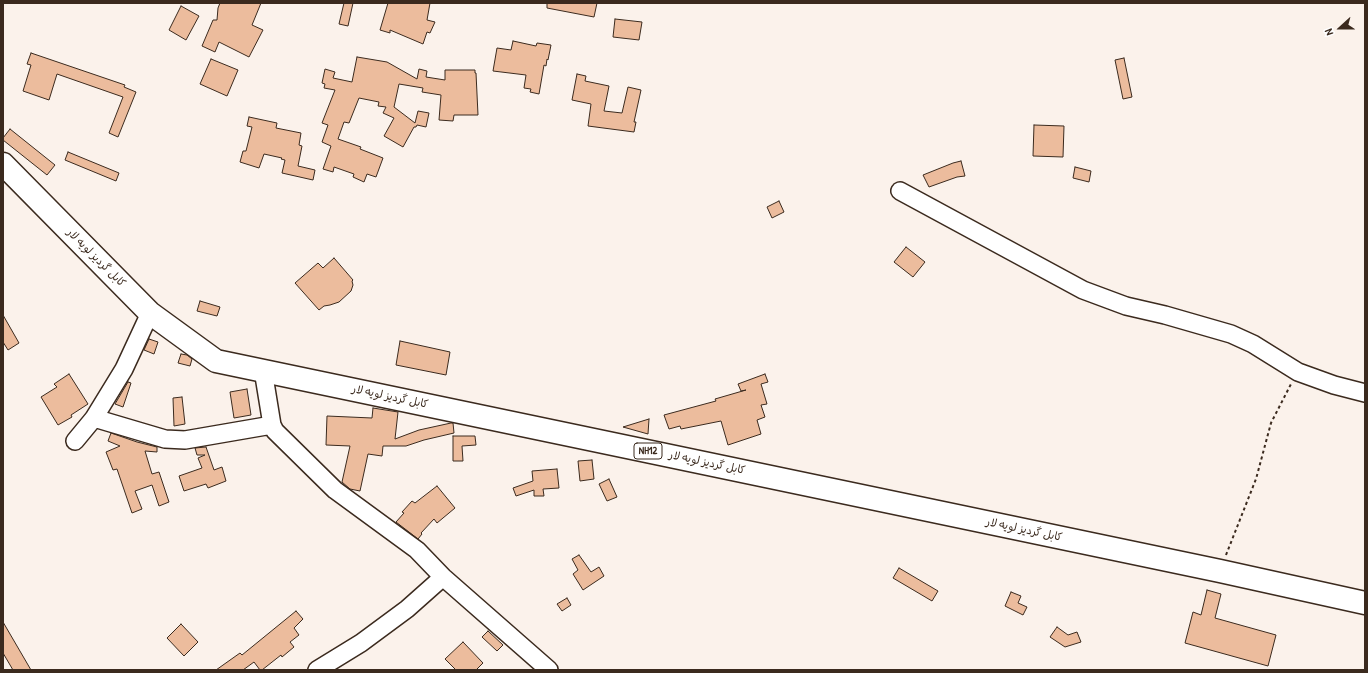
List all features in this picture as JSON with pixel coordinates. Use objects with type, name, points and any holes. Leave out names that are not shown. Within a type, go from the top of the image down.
[{"type":"highway","name":"کابل گردیز لویه لار","points":[[3,164],[150,313],[216,361],[1220,571],[1365,604]]},
{"type":"street","points":[[900,191],[1083,290],[1126,306],[1165,315],[1231,334],[1253,344],[1298,372],[1334,385],[1365,393]]},
{"type":"street","points":[[75,441],[94,418],[124,369],[150,313]]},
{"type":"street","points":[[263,370],[272,425],[275,431],[336,490],[417,550],[443,577],[549,670]]},
{"type":"street","points":[[94,418],[165,439],[186,440],[272,425]]},
{"type":"street","points":[[317,670],[361,643],[407,609],[443,577]]},
{"type":"path","points":[[1220,571],[1256,479],[1270,423],[1298,372]]},
{"type":"building","points":[[220,3],[261,3],[252,25],[263,30],[249,57],[219,42],[215,52],[202,46],[213,20],[217,20]]},
{"type":"building","points":[[344,3],[353,3],[348,26],[339,24]]},
{"type":"building","points":[[388,3],[430,3],[427,20],[435,22],[430,33],[427,32],[423,44],[390,30],[390,33],[380,30]]},
{"type":"building","points":[[547,3],[597,3],[594,17],[547,8]]},
{"type":"building","points":[[181,6],[199,16],[186,40],[169,30]]},
{"type":"building","points":[[615,19],[642,22],[639,40],[613,37]]},
{"type":"building","points":[[513,41],[536,46],[537,43],[551,45],[546,66],[544,65],[539,94],[530,92],[531,89],[524,88],[526,75],[493,71],[497,48],[511,50]]},
{"type":"building","points":[[31,53],[125,85],[124,87],[136,92],[118,137],[109,133],[123,97],[57,74],[49,100],[23,91],[31,65],[27,64]]},
{"type":"building","points":[[357,57],[387,62],[417,79],[419,69],[427,71],[426,77],[445,80],[445,70],[475,70],[478,115],[454,115],[453,121],[439,120],[441,95],[422,92],[423,88],[399,84],[394,107],[415,123],[418,111],[429,113],[426,127],[417,125],[414,127],[403,147],[384,136],[394,118],[383,113],[386,107],[378,106],[379,102],[359,98],[349,123],[344,122],[338,139],[361,147],[360,149],[383,158],[376,177],[367,174],[364,182],[353,177],[354,174],[334,167],[333,172],[323,169],[331,146],[322,142],[328,125],[322,123],[335,90],[324,88],[325,84],[322,83],[325,69],[335,72],[333,78],[352,82]]},
{"type":"building","points":[[1124,58],[1132,97],[1123,99],[1115,60]]},
{"type":"building","points":[[211,59],[238,70],[227,96],[200,84]]},
{"type":"building","points":[[577,74],[586,76],[585,81],[609,86],[604,111],[622,113],[628,87],[641,90],[634,122],[636,122],[634,132],[588,126],[591,104],[572,100]]},
{"type":"building","points":[[249,117],[277,123],[276,128],[301,133],[299,145],[302,146],[298,166],[315,170],[313,180],[282,173],[285,160],[281,159],[282,158],[264,154],[259,168],[240,162],[243,151],[246,151],[252,127],[247,126]]},
{"type":"building","points":[[1034,125],[1064,126],[1063,157],[1033,156]]},
{"type":"building","points":[[10,129],[55,165],[47,175],[3,140]]},
{"type":"building","points":[[68,152],[119,173],[116,181],[65,160]]},
{"type":"building","points":[[961,161],[965,176],[957,177],[929,187],[923,175]]},
{"type":"building","points":[[1075,167],[1091,171],[1089,182],[1073,178]]},
{"type":"building","points":[[779,201],[784,212],[772,218],[767,207]]},
{"type":"building","points":[[906,247],[925,262],[913,277],[894,262]]},
{"type":"building","points":[[334,258],[353,280],[353,285],[351,291],[339,302],[324,306],[319,310],[295,283],[318,263],[323,268]]},
{"type":"building","points":[[200,301],[220,307],[217,316],[197,311]]},
{"type":"building","points":[[3,315],[19,343],[8,350],[3,342]]},
{"type":"building","points":[[149,339],[158,342],[154,354],[144,350]]},
{"type":"building","points":[[400,341],[450,352],[446,375],[396,365]]},
{"type":"building","points":[[181,354],[187,355],[192,359],[190,366],[178,363]]},
{"type":"building","points":[[69,374],[88,404],[71,415],[72,417],[58,425],[41,397],[57,387],[54,384]]},
{"type":"building","points":[[765,374],[768,382],[761,384],[767,404],[761,405],[765,417],[757,420],[761,434],[728,445],[721,421],[681,429],[680,426],[669,429],[664,415],[716,401],[715,399],[746,390],[741,391],[738,384]]},
{"type":"building","points":[[128,382],[131,383],[123,407],[115,404]]},
{"type":"building","points":[[247,389],[251,415],[234,418],[230,392]]},
{"type":"building","points":[[182,397],[185,424],[174,426],[173,398]]},
{"type":"building","points":[[373,408],[398,412],[395,439],[419,430],[451,423],[453,423],[454,433],[406,446],[383,446],[382,456],[368,454],[360,491],[350,489],[342,482],[350,446],[326,445],[327,416],[372,418]]},
{"type":"building","points":[[649,419],[648,434],[623,427]]},
{"type":"building","points":[[111,433],[157,447],[157,452],[145,451],[152,474],[159,472],[169,502],[159,506],[152,485],[135,491],[142,509],[132,513],[117,469],[113,470],[106,452],[120,446],[108,441]]},
{"type":"building","points":[[453,436],[475,436],[476,445],[462,446],[463,461],[453,461]]},
{"type":"building","points":[[206,447],[214,470],[222,467],[226,481],[208,488],[206,484],[184,491],[179,476],[202,468],[198,458],[205,455],[197,455],[195,448]]},
{"type":"building","points":[[592,460],[594,479],[580,481],[578,461]]},
{"type":"building","points":[[557,469],[559,488],[543,489],[544,496],[534,496],[534,490],[516,496],[513,488],[533,481],[532,471]]},
{"type":"building","points":[[609,479],[617,497],[607,501],[599,484]]},
{"type":"building","points":[[437,486],[455,508],[437,523],[434,519],[421,533],[422,534],[418,539],[396,522],[404,513],[402,512],[412,501],[415,503]]},
{"type":"building","points":[[579,555],[591,572],[599,567],[604,576],[583,590],[573,574],[578,570],[572,559]]},
{"type":"building","points":[[899,568],[938,591],[932,601],[893,578]]},
{"type":"building","points":[[1207,590],[1221,594],[1215,618],[1276,635],[1268,666],[1185,643],[1193,612],[1201,615]]},
{"type":"building","points":[[1011,592],[1021,596],[1018,603],[1027,607],[1023,615],[1005,606]]},
{"type":"building","points":[[567,598],[571,605],[562,611],[557,604]]},
{"type":"building","points":[[296,611],[303,619],[294,628],[299,635],[290,642],[294,647],[282,657],[281,655],[262,670],[260,670],[254,662],[243,670],[216,670],[240,653],[242,655]]},
{"type":"building","points":[[3,622],[31,670],[13,670],[3,653]]},
{"type":"building","points":[[181,624],[198,642],[184,656],[167,638]]},
{"type":"building","points":[[1057,627],[1068,635],[1077,632],[1081,642],[1065,647],[1050,637]]},
{"type":"building","points":[[488,631],[503,645],[497,651],[482,637]]},
{"type":"building","points":[[463,642],[483,663],[476,670],[456,670],[445,659]]}]
